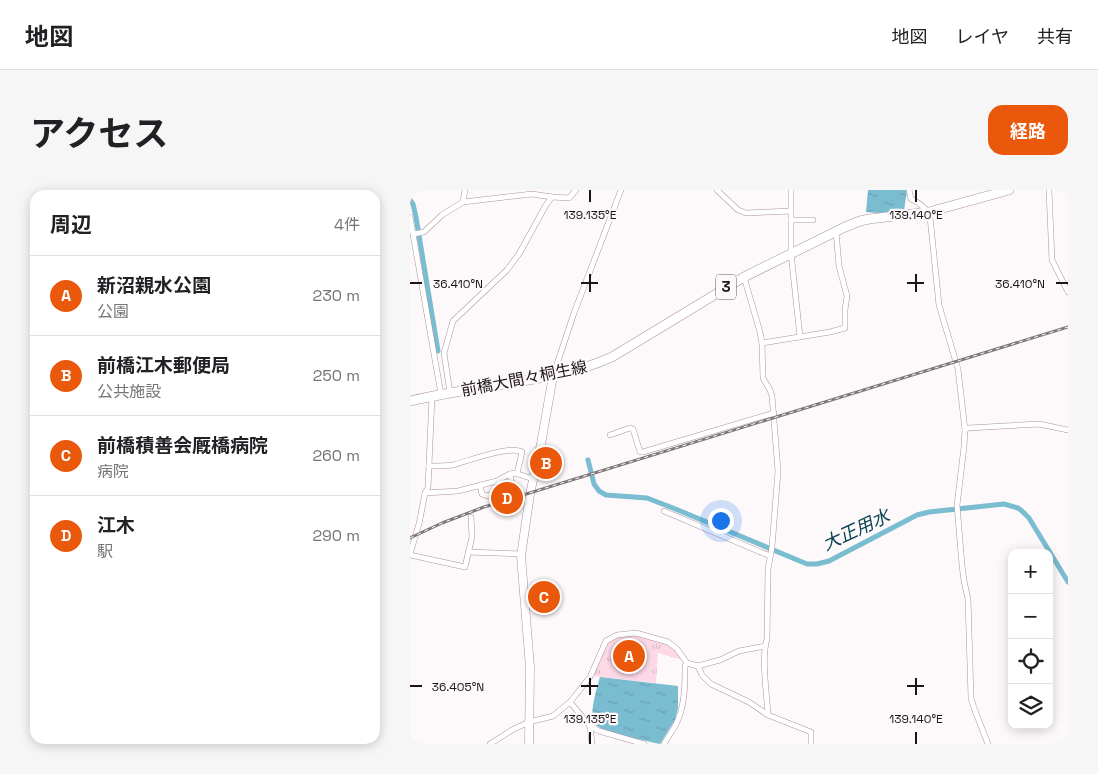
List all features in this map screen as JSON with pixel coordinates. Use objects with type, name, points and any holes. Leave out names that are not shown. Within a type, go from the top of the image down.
[{"type":"main road","name":"前橋大間々桐生線","points":[[410,401],[572,372],[612,357],[744,276],[853,223],[869,219],[929,212],[1009,190]]},
{"type":"street","points":[[463,202],[465,190]]},
{"type":"street","points":[[471,518],[472,537],[465,567],[410,554],[428,488],[429,466],[443,394],[444,353],[454,321],[506,270],[519,254],[546,205],[555,197],[558,190]]},
{"type":"street","points":[[417,233],[463,202],[532,194],[569,198],[576,190]]},
{"type":"street","points":[[529,744],[530,668],[521,569],[533,479],[553,376],[574,313],[621,190]]},
{"type":"street","points":[[716,190],[738,210],[746,213],[791,211]]},
{"type":"street","points":[[791,190],[791,253],[800,337]]},
{"type":"street","points":[[910,190],[911,199],[929,212],[939,305],[958,369],[965,430],[957,505],[962,565],[968,600],[971,698],[988,744]]},
{"type":"street","points":[[1049,190],[1052,260],[1068,292]]},
{"type":"street","points":[[410,217],[417,233],[443,394]]},
{"type":"street","points":[[791,220],[812,220]]},
{"type":"street","points":[[762,343],[845,328],[847,296],[839,266],[836,231]]},
{"type":"street","points":[[744,276],[760,332],[763,378],[772,392],[778,471],[772,547],[768,569],[767,639],[765,646],[768,715]]},
{"type":"street","points":[[610,435],[632,429],[640,452],[643,452],[774,413]]},
{"type":"street","points":[[965,430],[968,428],[1039,424],[1068,430]]},
{"type":"street","points":[[429,466],[452,465],[501,452],[518,450],[522,452],[517,474]]},
{"type":"street","points":[[425,494],[458,491],[500,480],[510,474],[533,479]]},
{"type":"street","points":[[510,474],[513,490]]},
{"type":"street","points":[[480,485],[482,494],[487,496],[500,491],[502,487],[500,480]]},
{"type":"street","points":[[664,510],[770,555]]},
{"type":"street","points":[[468,552],[522,554]]},
{"type":"street","points":[[490,744],[529,722],[553,716],[570,702],[590,677],[606,641],[617,635],[636,633],[668,642],[677,649],[687,663],[698,666],[720,660],[739,651],[765,646]]},
{"type":"street","points":[[664,744],[680,717],[684,692],[685,666],[687,663]]},
{"type":"street","points":[[698,666],[702,675],[711,684],[749,702],[768,715],[811,732],[811,744]]},
{"type":"street","points":[[570,702],[590,726],[644,744]]},
{"type":"street","points":[[590,726],[592,744]]},
{"type":"green space","points":[[636,635],[668,644],[676,650],[683,660],[658,653],[656,683],[593,676],[607,642],[618,637]]},
{"type":"water","points":[[868,190],[907,190],[904,211],[866,212]]},
{"type":"water","points":[[600,677],[678,686],[678,708],[675,720],[660,744],[614,733],[598,727],[594,723],[592,713]]},
{"type":"waterway","name":"大正用水","points":[[410,200],[416,217],[438,351]]},
{"type":"waterway","name":"大正用水","points":[[588,460],[594,484],[599,491],[606,495],[647,498],[807,564],[829,561],[917,515],[1004,504],[1018,508],[1029,518],[1068,582]]},
{"type":"railway","points":[[410,538],[484,507],[1068,327]]},
{"type":"place","name":"前橋江木郵便局","points":[[546,463]]},
{"type":"place","name":"江木","points":[[507,498]]},
{"type":"place","name":"前橋積善会厩橋病院","points":[[544,597]]},
{"type":"place","name":"新沼親水公園","points":[[629,656]]}]
